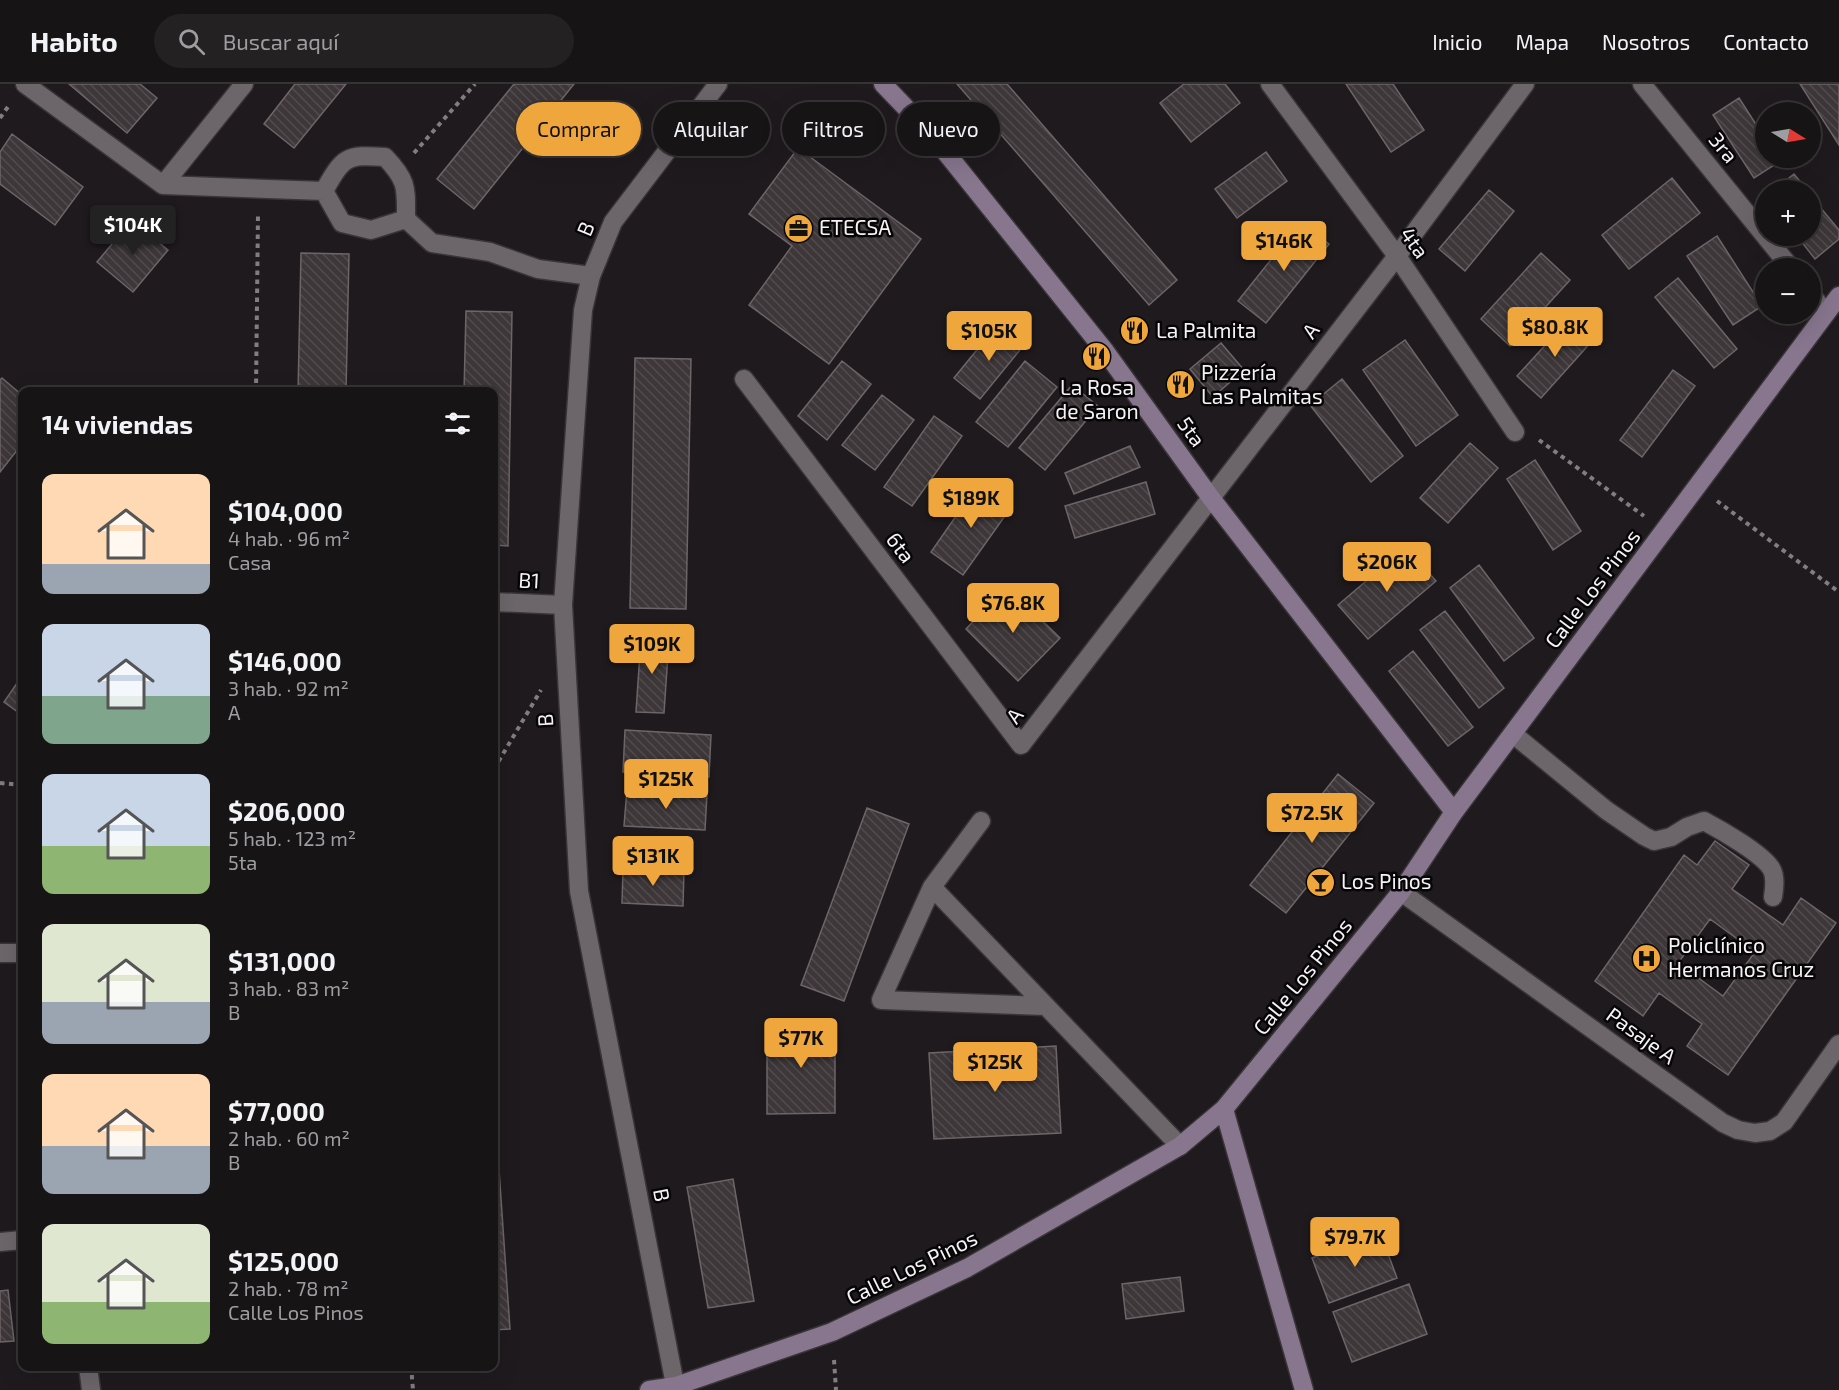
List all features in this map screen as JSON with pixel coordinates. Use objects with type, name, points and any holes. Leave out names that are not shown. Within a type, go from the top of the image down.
[{"type":"street","points":[[25,84],[163,185],[324,191]]},
{"type":"street","points":[[163,185],[244,84]]},
{"type":"street","name":"B","points":[[676,1388],[579,891],[563,605],[583,310],[591,276],[613,222],[717,84]]},
{"type":"street","name":"5ta","points":[[883,84],[930,134],[1105,351],[1211,498],[1454,812]]},
{"type":"street","name":"4ta","points":[[1270,84],[1397,256],[1515,432]]},
{"type":"street","name":"A","points":[[1021,745],[1397,256],[1525,84]]},
{"type":"street","name":"3ra","points":[[1642,84],[1783,258]]},
{"type":"street","points":[[324,191],[338,166],[358,155],[385,157],[398,171],[406,187],[405,219]]},
{"type":"street","points":[[324,191],[342,223],[371,230],[405,219]]},
{"type":"street","points":[[405,219],[432,243],[489,252],[538,268],[591,276]]},
{"type":"street","name":"Calle Los Pinos","points":[[649,1390],[676,1388],[832,1332],[957,1273],[1180,1146],[1224,1109],[1401,892],[1454,812],[1839,296]]},
{"type":"street","points":[[1821,307],[1826,313]]},
{"type":"street","name":"6ta","points":[[744,379],[1021,745]]},
{"type":"street","name":"B1","points":[[498,602],[563,605]]},
{"type":"street","points":[[1513,734],[1606,810],[1654,841],[1671,837],[1687,827],[1704,821],[1718,828],[1761,857],[1772,868],[1773,897]]},
{"type":"street","points":[[981,821],[932,887],[881,1000],[1045,1006]]},
{"type":"street","points":[[932,887],[1180,1146]]},
{"type":"street","name":"Pasaje A","points":[[1401,892],[1723,1123],[1738,1130],[1755,1133],[1770,1131],[1784,1122],[1839,1044]]},
{"type":"street","points":[[0,953],[18,953]]},
{"type":"street","points":[[1224,1109],[1304,1390]]},
{"type":"street","points":[[0,1242],[18,1240]]},
{"type":"street","points":[[89,1371],[91,1390]]},
{"type":"path","points":[[398,171],[475,84]]},
{"type":"path","points":[[256,387],[258,188]]},
{"type":"path","points":[[1502,412],[1664,531]]},
{"type":"path","points":[[1697,486],[1839,592]]},
{"type":"path","points":[[498,762],[565,651]]},
{"type":"path","points":[[0,783],[18,785]]},
{"type":"path","points":[[411,1371],[413,1390]]},
{"type":"building","points":[[69,84],[140,84],[157,98],[127,133]]},
{"type":"building","points":[[295,84],[346,84],[294,148],[264,124]]},
{"type":"building","points":[[514,84],[574,84],[560,102],[516,102],[516,156],[474,209],[437,179]]},
{"type":"building","points":[[957,84],[1007,84],[1177,280],[1149,305],[1000,133],[1000,102],[973,102]]},
{"type":"building","points":[[1184,84],[1225,84],[1240,103],[1191,142],[1160,103]]},
{"type":"building","points":[[1346,84],[1393,84],[1424,130],[1391,152]]},
{"type":"building","points":[[1800,84],[1839,84],[1839,145],[1821,117],[1821,102],[1812,102]]},
{"type":"building","points":[[1739,98],[1755,123],[1755,168],[1770,168],[1754,178],[1713,115]]},
{"type":"building","points":[[12,134],[83,187],[55,225],[0,184],[0,152]]},
{"type":"building","points":[[1266,152],[1287,181],[1237,218],[1215,189]]},
{"type":"building","points":[[792,156],[809,156],[921,239],[829,364],[749,305],[792,246],[749,214]]},
{"type":"building","points":[[1794,174],[1799,180],[1786,180]]},
{"type":"building","points":[[1672,178],[1700,213],[1629,269],[1602,235]]},
{"type":"building","points":[[1489,190],[1514,211],[1465,271],[1439,249]]},
{"type":"building","points":[[1821,208],[1839,230],[1839,239],[1814,258],[1805,246],[1821,246]]},
{"type":"building","points":[[132,220],[168,250],[133,292],[97,262]]},
{"type":"building","points":[[1301,222],[1329,244],[1266,323],[1238,301]]},
{"type":"building","points":[[1717,236],[1755,295],[1755,311],[1733,325],[1687,256]]},
{"type":"building","points":[[301,253],[349,254],[346,387],[298,387]]},
{"type":"building","points":[[1541,253],[1570,280],[1510,346],[1481,319]]},
{"type":"building","points":[[1678,278],[1737,349],[1714,368],[1655,297]]},
{"type":"building","points":[[466,311],[512,312],[508,546],[498,545],[498,387],[464,387]]},
{"type":"building","points":[[1569,319],[1593,340],[1541,398],[1517,376]]},
{"type":"building","points":[[998,324],[1024,345],[980,399],[954,378]]},
{"type":"building","points":[[1405,340],[1458,415],[1416,446],[1363,370]]},
{"type":"building","points":[[1221,343],[1244,370],[1213,397],[1190,369]]},
{"type":"building","points":[[635,358],[691,359],[686,609],[630,608]]},
{"type":"building","points":[[842,361],[871,384],[827,440],[798,416]]},
{"type":"building","points":[[1025,361],[1057,387],[1008,447],[976,422]]},
{"type":"building","points":[[1673,370],[1695,386],[1642,457],[1620,440]]},
{"type":"building","points":[[2,378],[18,392],[18,449],[0,472],[0,380]]},
{"type":"building","points":[[1342,379],[1403,456],[1371,482],[1310,405]]},
{"type":"building","points":[[1072,385],[1098,406],[1045,470],[1019,448]]},
{"type":"building","points":[[882,395],[914,420],[875,470],[842,445]]},
{"type":"building","points":[[934,416],[962,436],[912,506],[884,487]]},
{"type":"building","points":[[1470,443],[1498,468],[1448,523],[1420,498]]},
{"type":"building","points":[[1130,446],[1140,467],[1074,494],[1065,473]]},
{"type":"building","points":[[1535,460],[1581,531],[1553,550],[1507,479]]},
{"type":"building","points":[[1146,482],[1155,514],[1075,538],[1065,506]]},
{"type":"building","points":[[979,483],[1012,506],[963,575],[931,552]]},
{"type":"building","points":[[1406,547],[1436,581],[1368,639],[1338,605]]},
{"type":"building","points":[[1479,565],[1534,638],[1504,661],[1450,588]]},
{"type":"building","points":[[1007,586],[1060,638],[1018,681],[966,629]]},
{"type":"building","points":[[1445,611],[1504,688],[1479,708],[1420,630]]},
{"type":"building","points":[[641,638],[669,639],[664,713],[636,712]]},
{"type":"building","points":[[1413,651],[1473,727],[1448,746],[1389,671]]},
{"type":"building","points":[[18,682],[18,712],[4,702]]},
{"type":"building","points":[[625,730],[711,735],[709,777],[623,772]]},
{"type":"building","points":[[1338,774],[1374,803],[1286,913],[1250,885]]},
{"type":"building","points":[[627,789],[707,794],[705,830],[624,826]]},
{"type":"building","points":[[867,808],[909,824],[844,1001],[801,985]]},
{"type":"building","name":"Policlínico Hermanos Cruz","points":[[1715,841],[1749,865],[1732,889],[1783,925],[1801,898],[1836,923],[1728,1075],[1687,1046],[1702,1024],[1659,993],[1643,1016],[1595,981],[1684,855],[1697,865]],"holes":[[[1710,919],[1755,952],[1723,996],[1678,963]]]},
{"type":"building","points":[[623,869],[684,871],[683,906],[622,903]]},
{"type":"building","points":[[767,1024],[835,1024],[835,1113],[767,1114]]},
{"type":"building","points":[[1056,1046],[1061,1133],[934,1139],[929,1053]]},
{"type":"building","points":[[498,1155],[510,1329],[498,1330]]},
{"type":"building","points":[[733,1179],[754,1301],[708,1308],[687,1187]]},
{"type":"building","points":[[1380,1232],[1397,1278],[1329,1303],[1312,1258]]},
{"type":"building","points":[[1180,1277],[1184,1311],[1126,1319],[1122,1284]]},
{"type":"building","points":[[1409,1284],[1427,1334],[1352,1362],[1333,1312]]},
{"type":"building","points":[[8,1290],[14,1341],[0,1342],[0,1291]]},
{"type":"place","name":"ETECSA","points":[[798,228]]},
{"type":"place","name":"La Palmita","points":[[1135,331]]},
{"type":"place","name":"La Rosa de Saron","points":[[1097,357]]},
{"type":"place","name":"Pizzería Las Palmitas","points":[[1180,385]]},
{"type":"place","name":"Los Pinos","points":[[1320,882]]},
{"type":"place","name":"Policlínico Hermanos Cruz","points":[[1647,958]]}]
